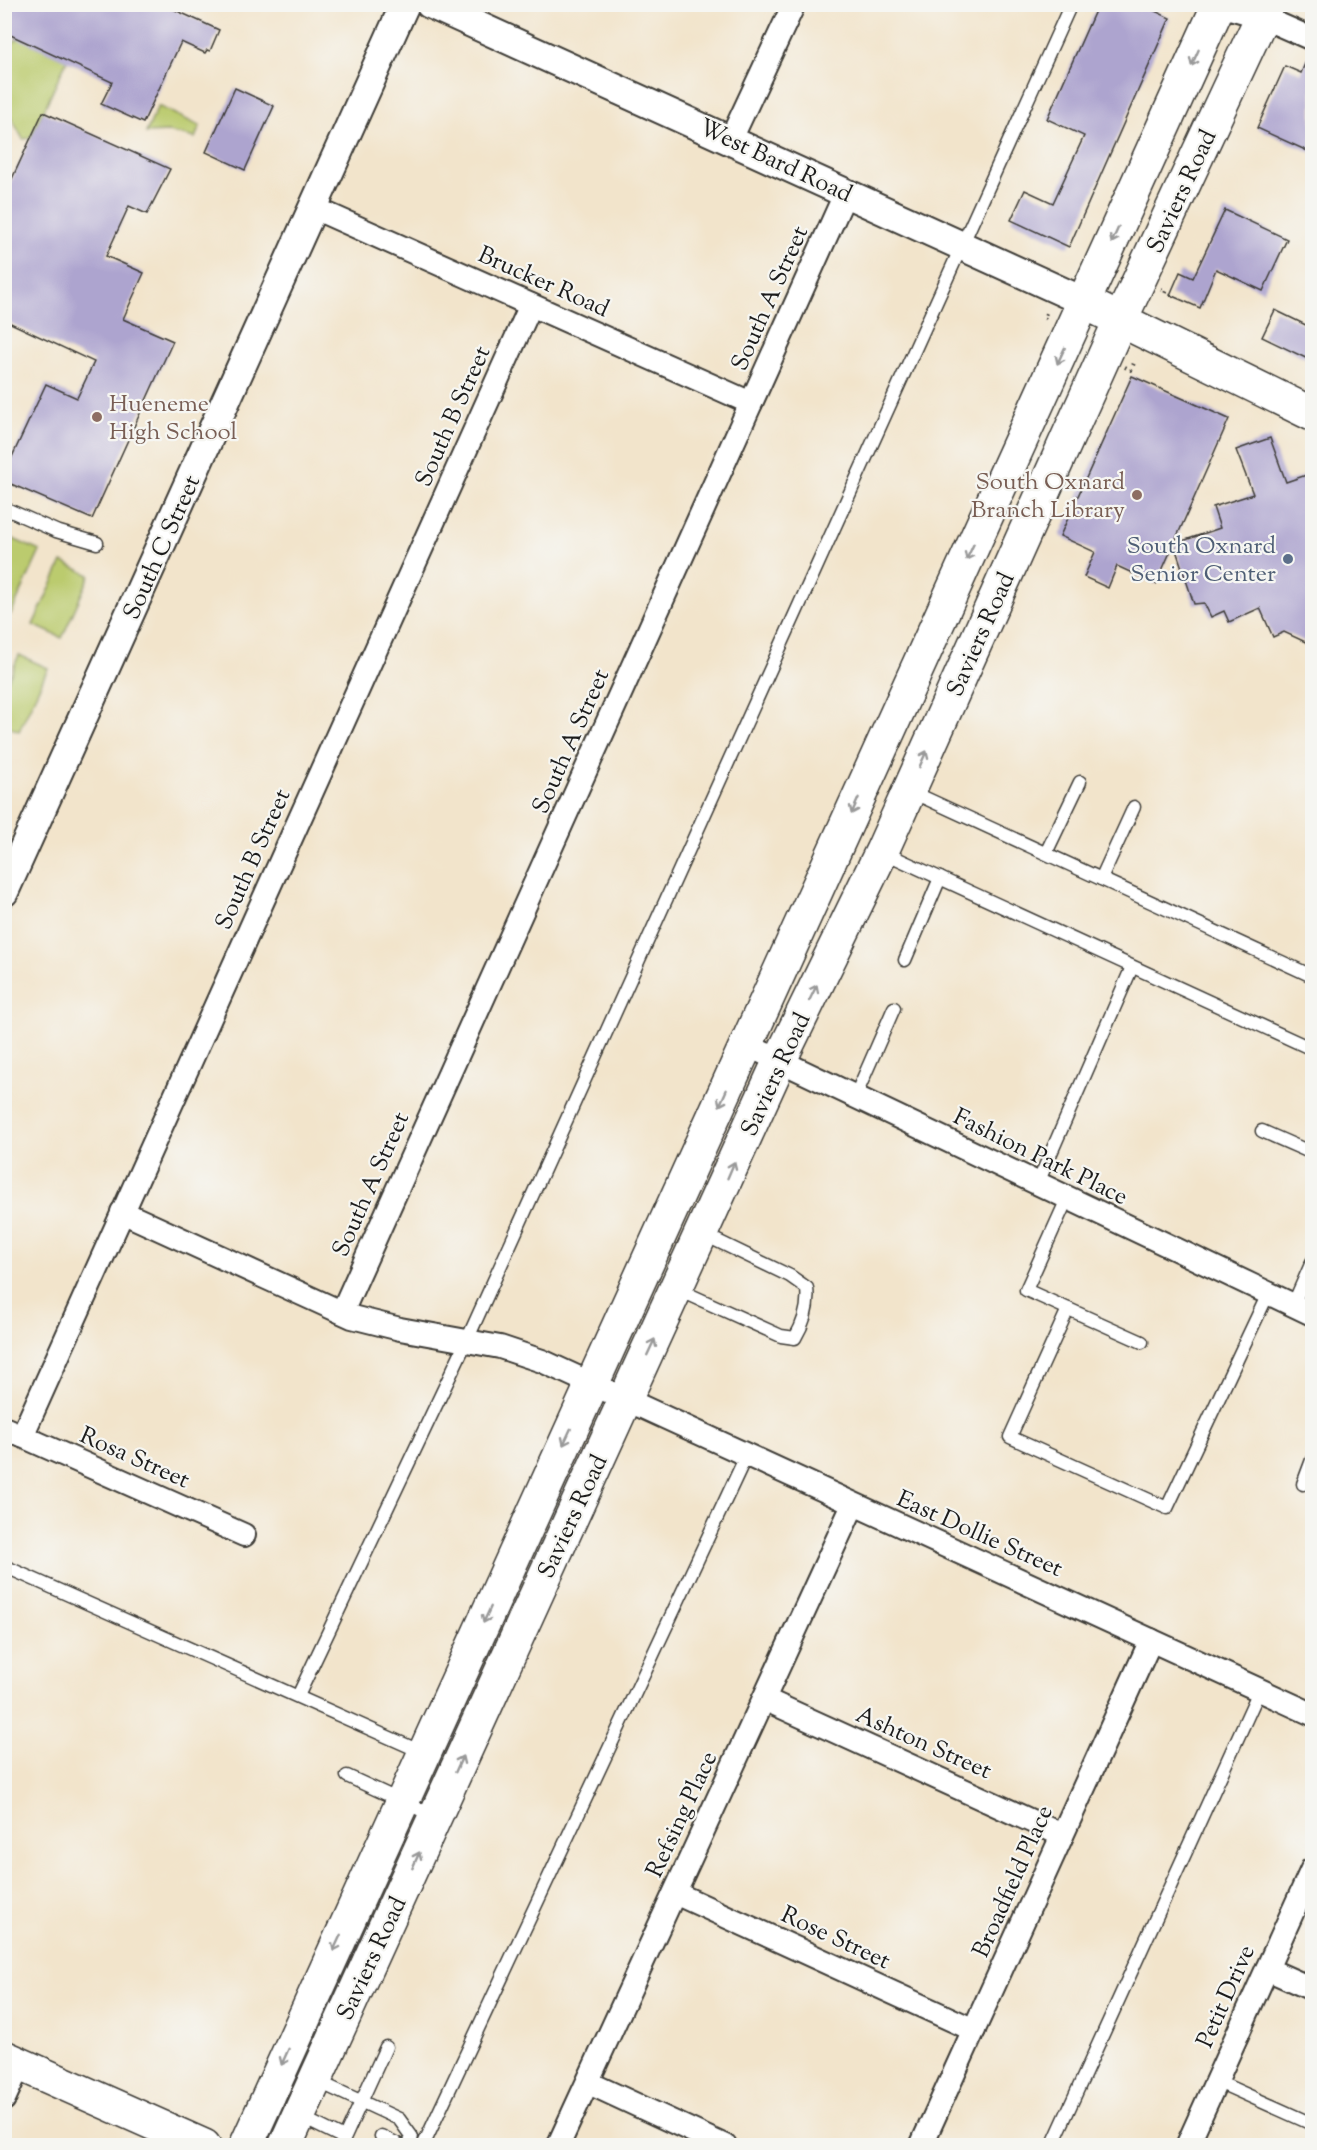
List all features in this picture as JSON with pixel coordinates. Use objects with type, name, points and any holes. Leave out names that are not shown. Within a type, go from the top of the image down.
[{"type":"main road","name":"Saviers Road","points":[[246,2145],[1219,5]]},
{"type":"main road","name":"Saviers Road","points":[[285,2145],[703,1234],[780,1060],[882,851],[1120,321],[1265,11]]},
{"type":"main road","name":"West Bard Road","points":[[1085,302],[1312,414]]},
{"type":"main road","points":[[12,2060],[204,2145]]},
{"type":"street","name":"South C Street","points":[[4,892],[405,4]]},
{"type":"street","name":"West Bard Road","points":[[430,4],[1085,302]]},
{"type":"street","points":[[731,139],[794,4]]},
{"type":"street","points":[[1219,5],[1265,11],[1312,39]]},
{"type":"street","name":"South A Street","points":[[342,1312],[846,192]]},
{"type":"street","name":"Brucker Road","points":[[314,208],[751,403]]},
{"type":"street","name":"South B Street","points":[[13,1432],[122,1212],[531,305]]},
{"type":"street","name":"Fashion Park Place","points":[[747,1045],[1303,1310]]},
{"type":"street","name":"East Dollie Street","points":[[122,1212],[342,1312],[400,1329],[500,1347],[542,1361],[1312,1714]]},
{"type":"street","name":"Rosa Street","points":[[13,1432],[244,1535]]},
{"type":"street","name":"Refsing Place","points":[[558,2145],[589,2084],[853,1505]]},
{"type":"street","name":"Broadfield Place","points":[[921,2145],[1151,1640]]},
{"type":"street","name":"Ashton Street","points":[[764,1699],[1062,1835]]},
{"type":"street","name":"Petit Drive","points":[[1187,2145],[1312,1869]]},
{"type":"street","name":"Rose Street","points":[[675,1893],[974,2030]]},
{"type":"street","points":[[1267,1969],[1312,1989]]},
{"type":"street","points":[[4,2099],[12,2060]]},
{"type":"street","points":[[589,2084],[726,2145]]},
{"type":"lane","points":[[298,1696],[467,1340],[1071,4]]},
{"type":"lane","points":[[4,508],[56,531],[97,543]]},
{"type":"lane","points":[[1046,853],[1080,782]]},
{"type":"lane","points":[[909,791],[1312,976]]},
{"type":"lane","points":[[1101,879],[1134,807]]},
{"type":"lane","points":[[882,851],[1312,1049]]},
{"type":"lane","points":[[905,960],[940,878]]},
{"type":"lane","points":[[1037,1185],[1132,967]]},
{"type":"lane","points":[[855,1097],[894,1008]]},
{"type":"lane","points":[[1262,1131],[1312,1153]]},
{"type":"lane","points":[[1067,1199],[1026,1290],[1142,1342]]},
{"type":"lane","points":[[677,1289],[782,1336],[795,1338],[801,1327],[808,1299],[807,1288],[790,1276],[703,1234]]},
{"type":"lane","points":[[1303,1310],[1312,1262]]},
{"type":"lane","points":[[1068,1309],[1010,1437],[1167,1508],[1268,1294]]},
{"type":"lane","points":[[423,2145],[746,1456]]},
{"type":"lane","points":[[1303,1484],[1312,1460]]},
{"type":"lane","points":[[4,1566],[425,1753]]},
{"type":"lane","points":[[1052,2145],[1260,1689]]},
{"type":"lane","points":[[347,1776],[435,1817]]},
{"type":"lane","points":[[298,2116],[342,2142],[356,2124],[361,2102],[386,2047]]},
{"type":"lane","points":[[315,2080],[399,2119],[412,2137],[408,2145]]},
{"type":"lane","points":[[1216,2081],[1312,2124]]},
{"type":"lane","points":[[381,2136],[402,2145]]},
{"type":"path","points":[[1164,296],[1166,291]]},
{"type":"path","points":[[1131,370],[1134,363]]},
{"type":"green space","points":[[19,38],[67,60],[31,138],[23,139],[5,106],[4,47]]},
{"type":"green space","points":[[158,106],[200,126],[195,138],[169,132],[146,133]]},
{"type":"green space","points":[[11,538],[40,551],[11,614],[5,612],[5,552]]},
{"type":"green space","points":[[62,562],[90,575],[62,638],[33,625]]},
{"type":"green space","points":[[19,655],[48,668],[19,731],[5,725],[5,687]]},
{"type":"building","points":[[4,4],[162,4],[219,30],[210,51],[207,50],[205,53],[181,42],[143,123],[101,104],[112,82],[4,32]]},
{"type":"building","points":[[1098,4],[1140,4],[1170,18],[1069,247],[1011,220],[1025,190],[1053,203],[1084,136],[1047,119]]},
{"type":"building","points":[[1312,52],[1312,153],[1257,128],[1285,66],[1301,73]]},
{"type":"building","points":[[235,88],[274,106],[245,170],[206,152]]},
{"type":"building","points":[[43,112],[170,169],[147,214],[129,206],[106,256],[144,273],[123,319],[173,341],[92,519],[4,481],[4,474],[46,384],[77,398],[94,362],[4,320],[4,196]]},
{"type":"building","points":[[1225,210],[1287,239],[1263,291],[1216,269],[1200,308],[1170,295],[1180,272],[1193,278]]},
{"type":"building","points":[[1275,310],[1312,328],[1312,361],[1262,337]]},
{"type":"building","points":[[1132,376],[1229,419],[1156,584],[1117,566],[1108,588],[1084,577],[1095,552],[1060,536]]},
{"type":"building","points":[[1270,438],[1286,482],[1312,473],[1312,645],[1284,632],[1273,637],[1260,608],[1229,622],[1224,611],[1211,617],[1204,603],[1194,604],[1174,544],[1220,528],[1213,507],[1253,494],[1236,450]]},
{"type":"place","name":"Hueneme High School","points":[[97,417]]},
{"type":"place","name":"South Oxnard Branch Library","points":[[1137,495]]},
{"type":"place","name":"South Oxnard Senior Center","points":[[1288,559]]}]
